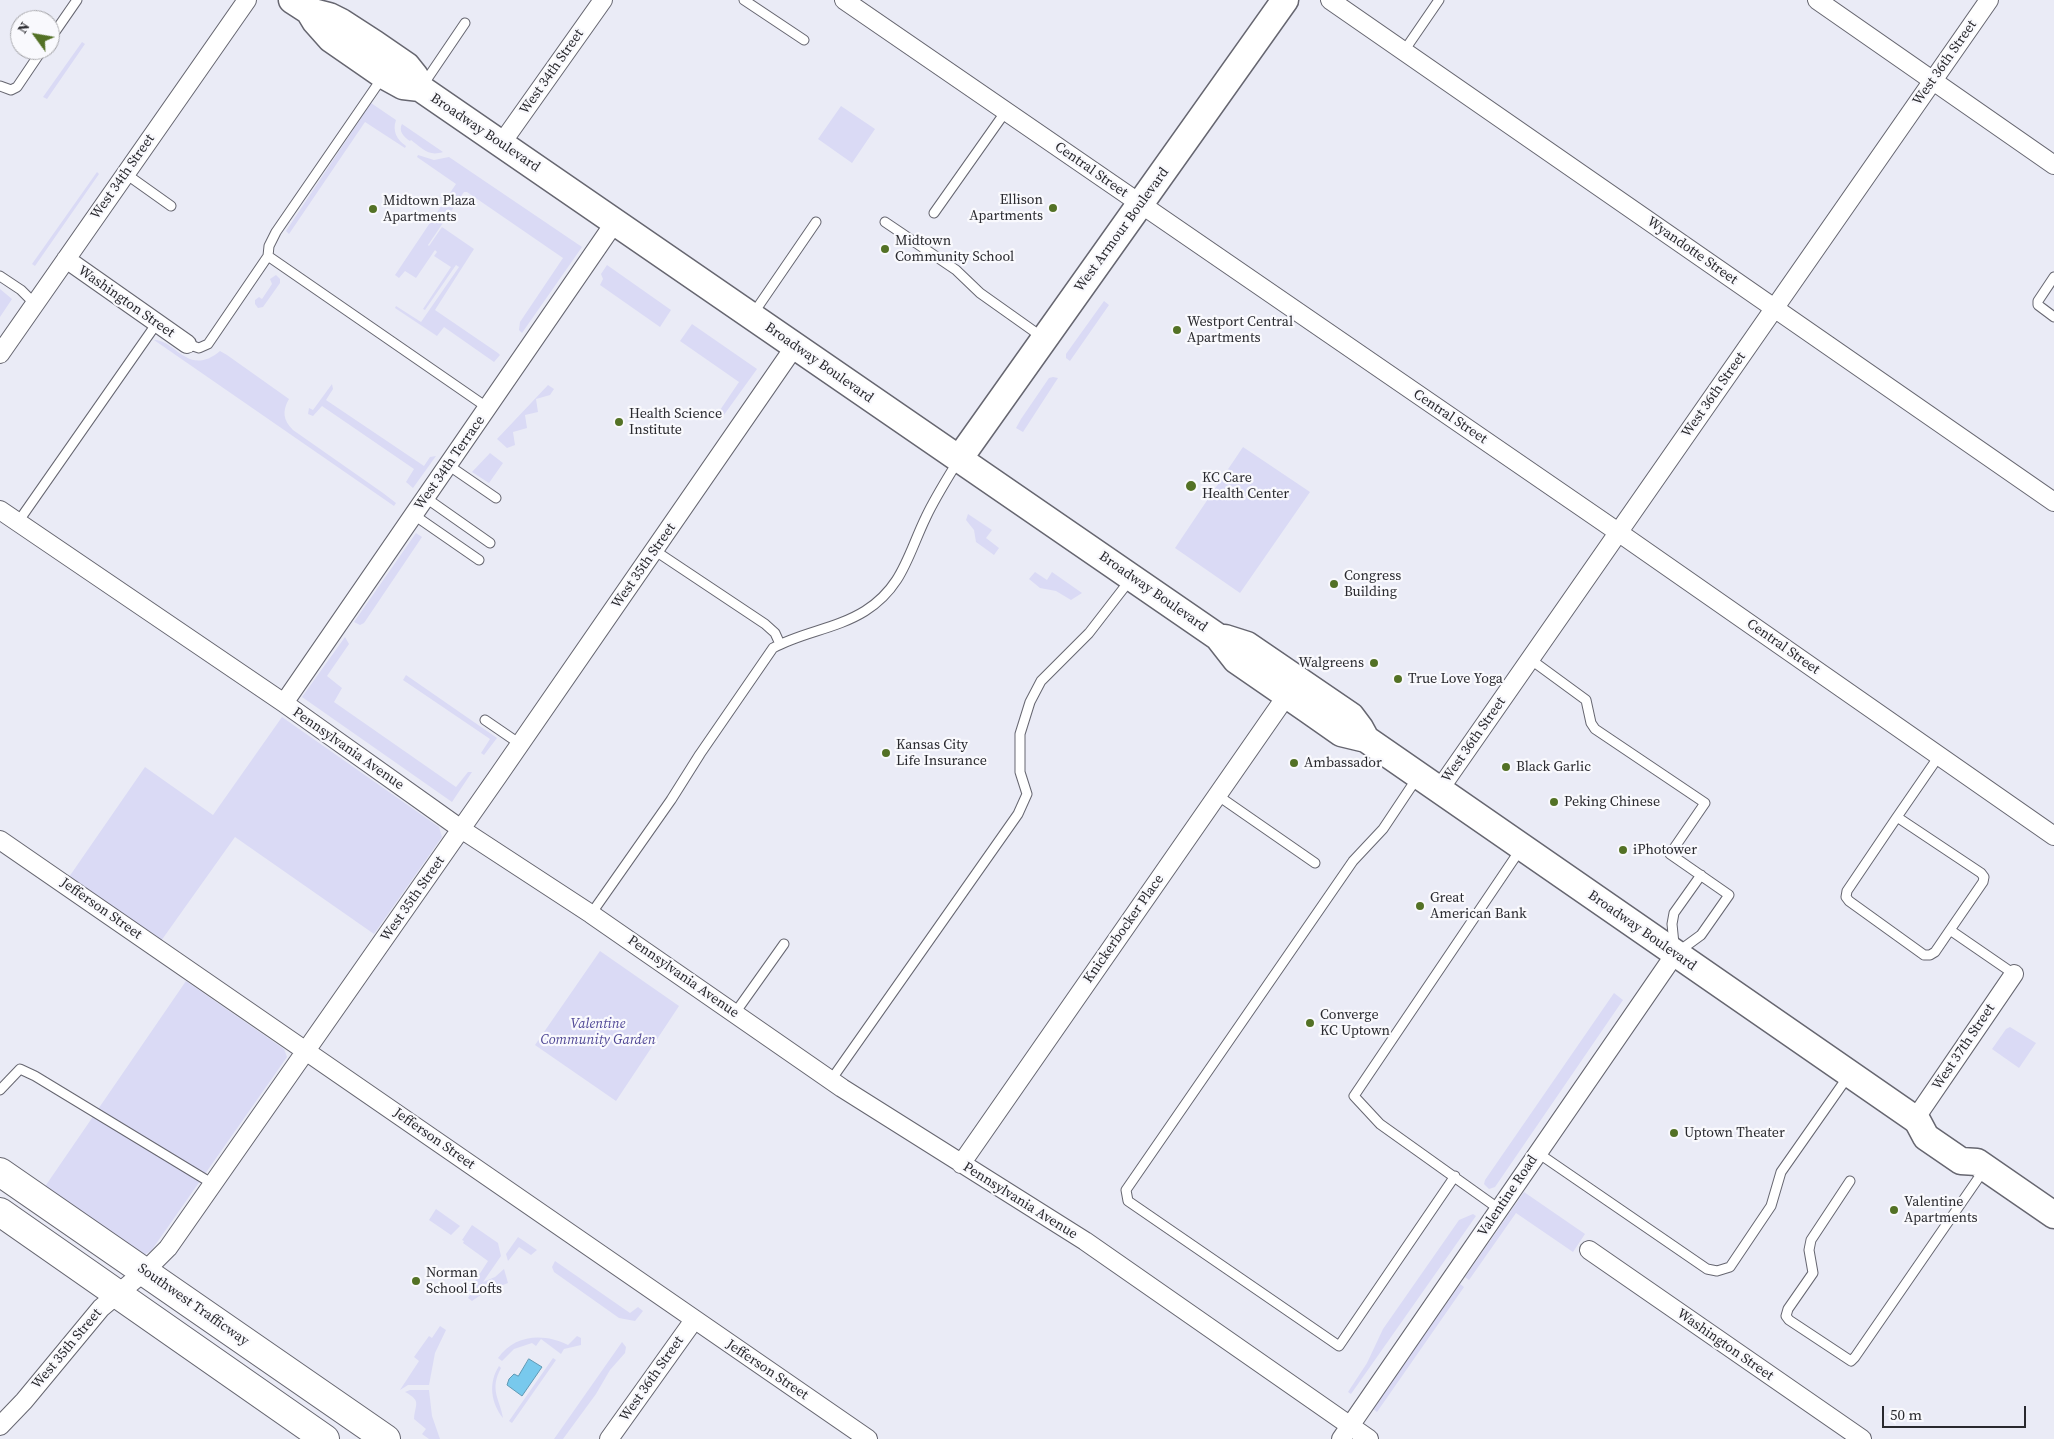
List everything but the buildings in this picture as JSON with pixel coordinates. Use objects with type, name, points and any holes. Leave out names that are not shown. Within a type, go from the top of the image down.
[{"type":"main road","name":"West Armour Boulevard","points":[[959,459],[1285,0]]},
{"type":"main road","name":"Broadway Boulevard","points":[[301,6],[341,22],[407,66],[415,76],[420,88]]},
{"type":"main road","name":"Broadway Boulevard","points":[[301,6],[331,39],[383,75],[403,86],[420,88],[1218,637],[1236,660],[1341,733],[1366,739],[1849,1074],[1916,1121],[1926,1137],[1961,1161],[1981,1165],[2054,1215]]},
{"type":"main road","name":"Broadway Boulevard","points":[[1218,637],[1247,645],[1351,716],[1366,739]]},
{"type":"main road","name":"Southwest Trafficway","points":[[0,1172],[386,1439]]},
{"type":"main road","points":[[0,1212],[325,1439]]},
{"type":"street","name":"West 34th Street","points":[[0,354],[247,0]]},
{"type":"street","name":"West 34th Street","points":[[502,144],[603,0]]},
{"type":"street","name":"Central Street","points":[[844,0],[1618,532],[2054,836]]},
{"type":"street","name":"Wyandotte Street","points":[[1330,0],[2054,502]]},
{"type":"street","points":[[1817,0],[2054,165]]},
{"type":"street","name":"West 36th Street","points":[[1429,783],[1530,659],[1988,0]]},
{"type":"street","name":"West 34th Terrace","points":[[284,703],[615,222]]},
{"type":"street","name":"Washington Street","points":[[66,259],[187,344]]},
{"type":"street","name":"West 35th Street","points":[[0,1426],[24,1401],[101,1308],[145,1271],[168,1248],[795,346]]},
{"type":"street","name":"Pennsylvania Avenue","points":[[0,510],[284,703],[461,829],[591,914],[831,1080],[1085,1241],[1346,1433],[1369,1439]]},
{"type":"street","name":"Knickerbocker Place","points":[[961,1164],[1287,695]]},
{"type":"street","name":"Jefferson Street","points":[[0,840],[868,1439]]},
{"type":"street","name":"Valentine Road","points":[[1346,1433],[1675,954]]},
{"type":"street","name":"West 37th Street","points":[[1916,1121],[2014,974]]},
{"type":"street","name":"Washington Street","points":[[1589,1250],[1862,1439]]},
{"type":"street","name":"West 36th Street","points":[[610,1439],[694,1320]]},
{"type":"lane","points":[[60,25],[77,0]]},
{"type":"lane","points":[[744,0],[804,40]]},
{"type":"lane","points":[[1404,51],[1439,0]]},
{"type":"lane","points":[[420,88],[465,23]]},
{"type":"lane","points":[[0,86],[10,90],[16,86],[35,60]]},
{"type":"lane","points":[[187,344],[199,348],[208,344],[268,256],[269,246],[276,232],[383,75]]},
{"type":"lane","points":[[934,213],[1006,111]]},
{"type":"lane","points":[[126,174],[171,206]]},
{"type":"lane","points":[[752,316],[816,222]]},
{"type":"lane","points":[[885,222],[956,270],[980,293],[1045,338]]},
{"type":"lane","points":[[268,256],[488,408]]},
{"type":"lane","points":[[0,276],[21,290],[35,304]]},
{"type":"lane","points":[[2054,277],[2038,301],[2038,305],[2054,317]]},
{"type":"lane","points":[[18,522],[157,323]]},
{"type":"lane","points":[[591,914],[671,800],[700,754],[773,648],[788,639],[826,630],[864,612],[883,598],[896,583],[909,558],[925,518],[959,459]]},
{"type":"lane","points":[[448,465],[496,498]]},
{"type":"lane","points":[[426,498],[490,543]]},
{"type":"lane","points":[[414,515],[479,560]]},
{"type":"lane","points":[[654,550],[765,624],[775,633],[780,644]]},
{"type":"lane","points":[[831,1080],[1018,814],[1027,794],[1020,772],[1020,734],[1030,702],[1041,681],[1089,633],[1132,578]]},
{"type":"lane","points":[[1530,659],[1586,700],[1591,723],[1595,729],[1705,803],[1670,854],[1701,875],[1729,895],[1701,936],[1675,954],[1672,924],[1674,913],[1701,875]]},
{"type":"lane","points":[[485,720],[520,744]]},
{"type":"lane","points":[[1897,817],[1984,877],[1983,882],[1935,952],[1930,956],[1924,954],[1846,897],[1847,891],[1897,817],[1939,756]]},
{"type":"lane","points":[[1429,783],[1353,861],[1126,1190],[1128,1201],[1339,1346],[1455,1176]]},
{"type":"lane","points":[[1217,795],[1315,863]]},
{"type":"lane","points":[[1499,1209],[1380,1124],[1354,1096],[1522,847]]},
{"type":"lane","points":[[1950,930],[2014,974]]},
{"type":"lane","points":[[735,1013],[784,944]]},
{"type":"lane","points":[[0,1090],[20,1070],[28,1073],[213,1184]]},
{"type":"lane","points":[[1538,1153],[1707,1269],[1722,1271],[1730,1267],[1765,1218],[1771,1206],[1780,1172],[1849,1074]]},
{"type":"lane","points":[[1850,1181],[1811,1240],[1809,1250],[1812,1273],[1788,1309],[1786,1316],[1789,1320],[1851,1361],[1856,1357],[1888,1311],[1981,1165]]},
{"type":"green space","points":[[82,42],[85,44],[47,99],[43,97]]},
{"type":"green space","points":[[371,103],[396,120],[395,131],[400,141],[406,146],[405,148],[365,122],[289,234],[286,231]]},
{"type":"green space","points":[[841,106],[875,129],[852,163],[818,139]]},
{"type":"green space","points":[[402,124],[443,152],[429,153],[410,141],[401,131]]},
{"type":"green space","points":[[418,155],[434,160],[449,157],[582,247],[522,333],[519,330],[520,322],[563,258],[467,192],[464,192],[428,245],[442,227],[474,249],[435,310],[498,353],[500,355],[494,362],[444,327],[437,336],[395,308],[396,306],[421,322],[459,267],[456,265],[425,310],[423,309],[451,267],[434,256],[437,252],[435,250],[416,278],[405,271],[399,278],[395,275],[456,184],[417,157]]},
{"type":"green space","points":[[97,172],[99,174],[35,266],[32,264]]},
{"type":"green space","points":[[607,265],[671,310],[660,327],[600,285],[603,279],[601,274]]},
{"type":"green space","points":[[276,275],[280,279],[280,283],[263,307],[258,308],[255,300],[259,297],[262,299],[272,284],[270,279]]},
{"type":"green space","points":[[0,289],[12,299],[0,317]]},
{"type":"green space","points":[[1104,301],[1109,305],[1070,361],[1066,358],[1066,354]]},
{"type":"green space","points":[[692,324],[757,369],[721,419],[716,416],[739,382],[680,341]]},
{"type":"green space","points":[[154,340],[162,341],[183,355],[199,361],[209,358],[220,351],[227,355],[289,399],[285,408],[285,419],[293,430],[383,493],[396,503],[394,506]]},
{"type":"green space","points":[[1049,378],[1058,378],[1023,432],[1016,428]]},
{"type":"green space","points":[[332,384],[333,389],[326,400],[424,466],[430,457],[436,456],[413,488],[406,482],[414,469],[322,406],[313,416],[308,414],[309,408],[313,410]]},
{"type":"green space","points":[[548,385],[554,389],[550,395],[536,399],[538,412],[525,415],[527,428],[513,432],[515,445],[507,448],[497,439]]},
{"type":"green space","points":[[1243,447],[1310,492],[1240,593],[1175,548]]},
{"type":"green space","points":[[490,453],[503,463],[489,483],[472,472]]},
{"type":"green space","points":[[968,514],[992,530],[986,538],[999,548],[994,555],[976,542],[974,530],[966,520]]},
{"type":"green space","points":[[416,533],[422,537],[364,623],[360,625],[354,622]]},
{"type":"green space","points":[[1035,572],[1047,580],[1052,572],[1082,593],[1071,600],[1056,591],[1040,588],[1029,579]]},
{"type":"green space","points":[[345,637],[349,644],[327,676],[342,688],[334,702],[456,787],[468,772],[472,772],[452,802],[302,697]]},
{"type":"green space","points":[[406,675],[497,738],[484,755],[481,753],[490,739],[403,680]]},
{"type":"green space","points":[[282,717],[439,827],[442,837],[374,934],[235,837],[161,941],[69,877],[145,767],[213,815]]},
{"type":"green space","name":"Valentine Community Garden","points":[[600,951],[679,1006],[616,1101],[535,1045]]},
{"type":"green space","points":[[186,981],[284,1049],[287,1057],[151,1251],[142,1256],[44,1188]]},
{"type":"green space","points":[[1614,993],[1623,1000],[1495,1187],[1489,1189],[1484,1184],[1485,1180]]},
{"type":"green space","points":[[2010,1027],[2036,1043],[2019,1068],[1992,1049],[2006,1029]]},
{"type":"green space","points":[[1524,1192],[1585,1234],[1573,1252],[1516,1213],[1469,1280],[1465,1277]]},
{"type":"green space","points":[[436,1209],[460,1226],[451,1235],[429,1220]]},
{"type":"green space","points":[[1473,1214],[1476,1216],[1351,1394],[1348,1392],[1367,1363],[1383,1329],[1459,1220]]},
{"type":"green space","points":[[472,1225],[498,1243],[501,1256],[483,1282],[495,1277],[504,1269],[508,1283],[485,1292],[472,1301],[468,1298],[470,1295],[468,1292],[488,1261],[463,1243],[464,1241],[462,1240]]},
{"type":"green space","points":[[518,1237],[537,1250],[531,1255],[519,1247],[508,1261],[506,1254]]},
{"type":"green space","points":[[555,1261],[630,1313],[638,1307],[643,1311],[635,1321],[619,1318],[554,1272],[552,1267]]},
{"type":"green space","points":[[1460,1284],[1464,1287],[1377,1412],[1373,1409]]},
{"type":"green space","points":[[440,1326],[446,1330],[435,1353],[429,1385],[408,1385],[400,1390],[419,1361],[414,1357],[429,1336],[432,1338]]},
{"type":"green space","points":[[577,1336],[581,1338],[581,1345],[564,1349],[561,1354],[541,1339],[536,1346],[532,1343],[514,1349],[502,1361],[498,1358],[505,1350],[521,1340],[540,1338],[559,1341],[568,1345]]},
{"type":"green space","points":[[622,1342],[626,1347],[625,1353],[610,1370],[596,1394],[563,1439],[554,1439]]},
{"type":"green space","points":[[553,1358],[556,1360],[512,1423],[509,1421]]},
{"type":"green space","points":[[499,1366],[501,1368],[496,1382],[496,1394],[503,1418],[496,1406],[492,1393],[493,1379]]},
{"type":"green space","points":[[410,1390],[429,1390],[432,1416],[440,1439],[429,1439],[422,1434],[426,1429],[414,1419],[416,1401],[405,1392]]},
{"type":"water","points":[[529,1359],[542,1367],[522,1396],[507,1385],[509,1379],[514,1374],[518,1376]]},
{"type":"place","name":"Ellison Apartments","points":[[1053,208]]},
{"type":"place","name":"Midtown Plaza Apartments","points":[[373,209]]},
{"type":"place","name":"Midtown Community School","points":[[885,249]]},
{"type":"place","name":"Westport Central Apartments","points":[[1177,330]]},
{"type":"place","name":"Health Science Institute","points":[[619,422]]},
{"type":"place","name":"KC Care Health Center","points":[[1191,486]]},
{"type":"place","name":"Congress Building","points":[[1334,584]]},
{"type":"place","name":"Walgreens","points":[[1374,663]]},
{"type":"place","name":"True Love Yoga","points":[[1398,679]]},
{"type":"place","name":"Kansas City Life Insurance","points":[[886,753]]},
{"type":"place","name":"Ambassador","points":[[1294,763]]},
{"type":"place","name":"Black Garlic","points":[[1506,767]]},
{"type":"place","name":"Peking Chinese","points":[[1554,802]]},
{"type":"place","name":"iPhotower","points":[[1623,850]]},
{"type":"place","name":"Great American Bank","points":[[1420,906]]},
{"type":"place","name":"Converge KC Uptown","points":[[1310,1023]]},
{"type":"place","name":"Uptown Theater","points":[[1674,1133]]},
{"type":"place","name":"Valentine Apartments","points":[[1894,1210]]},
{"type":"place","name":"Norman School Lofts","points":[[416,1281]]}]
